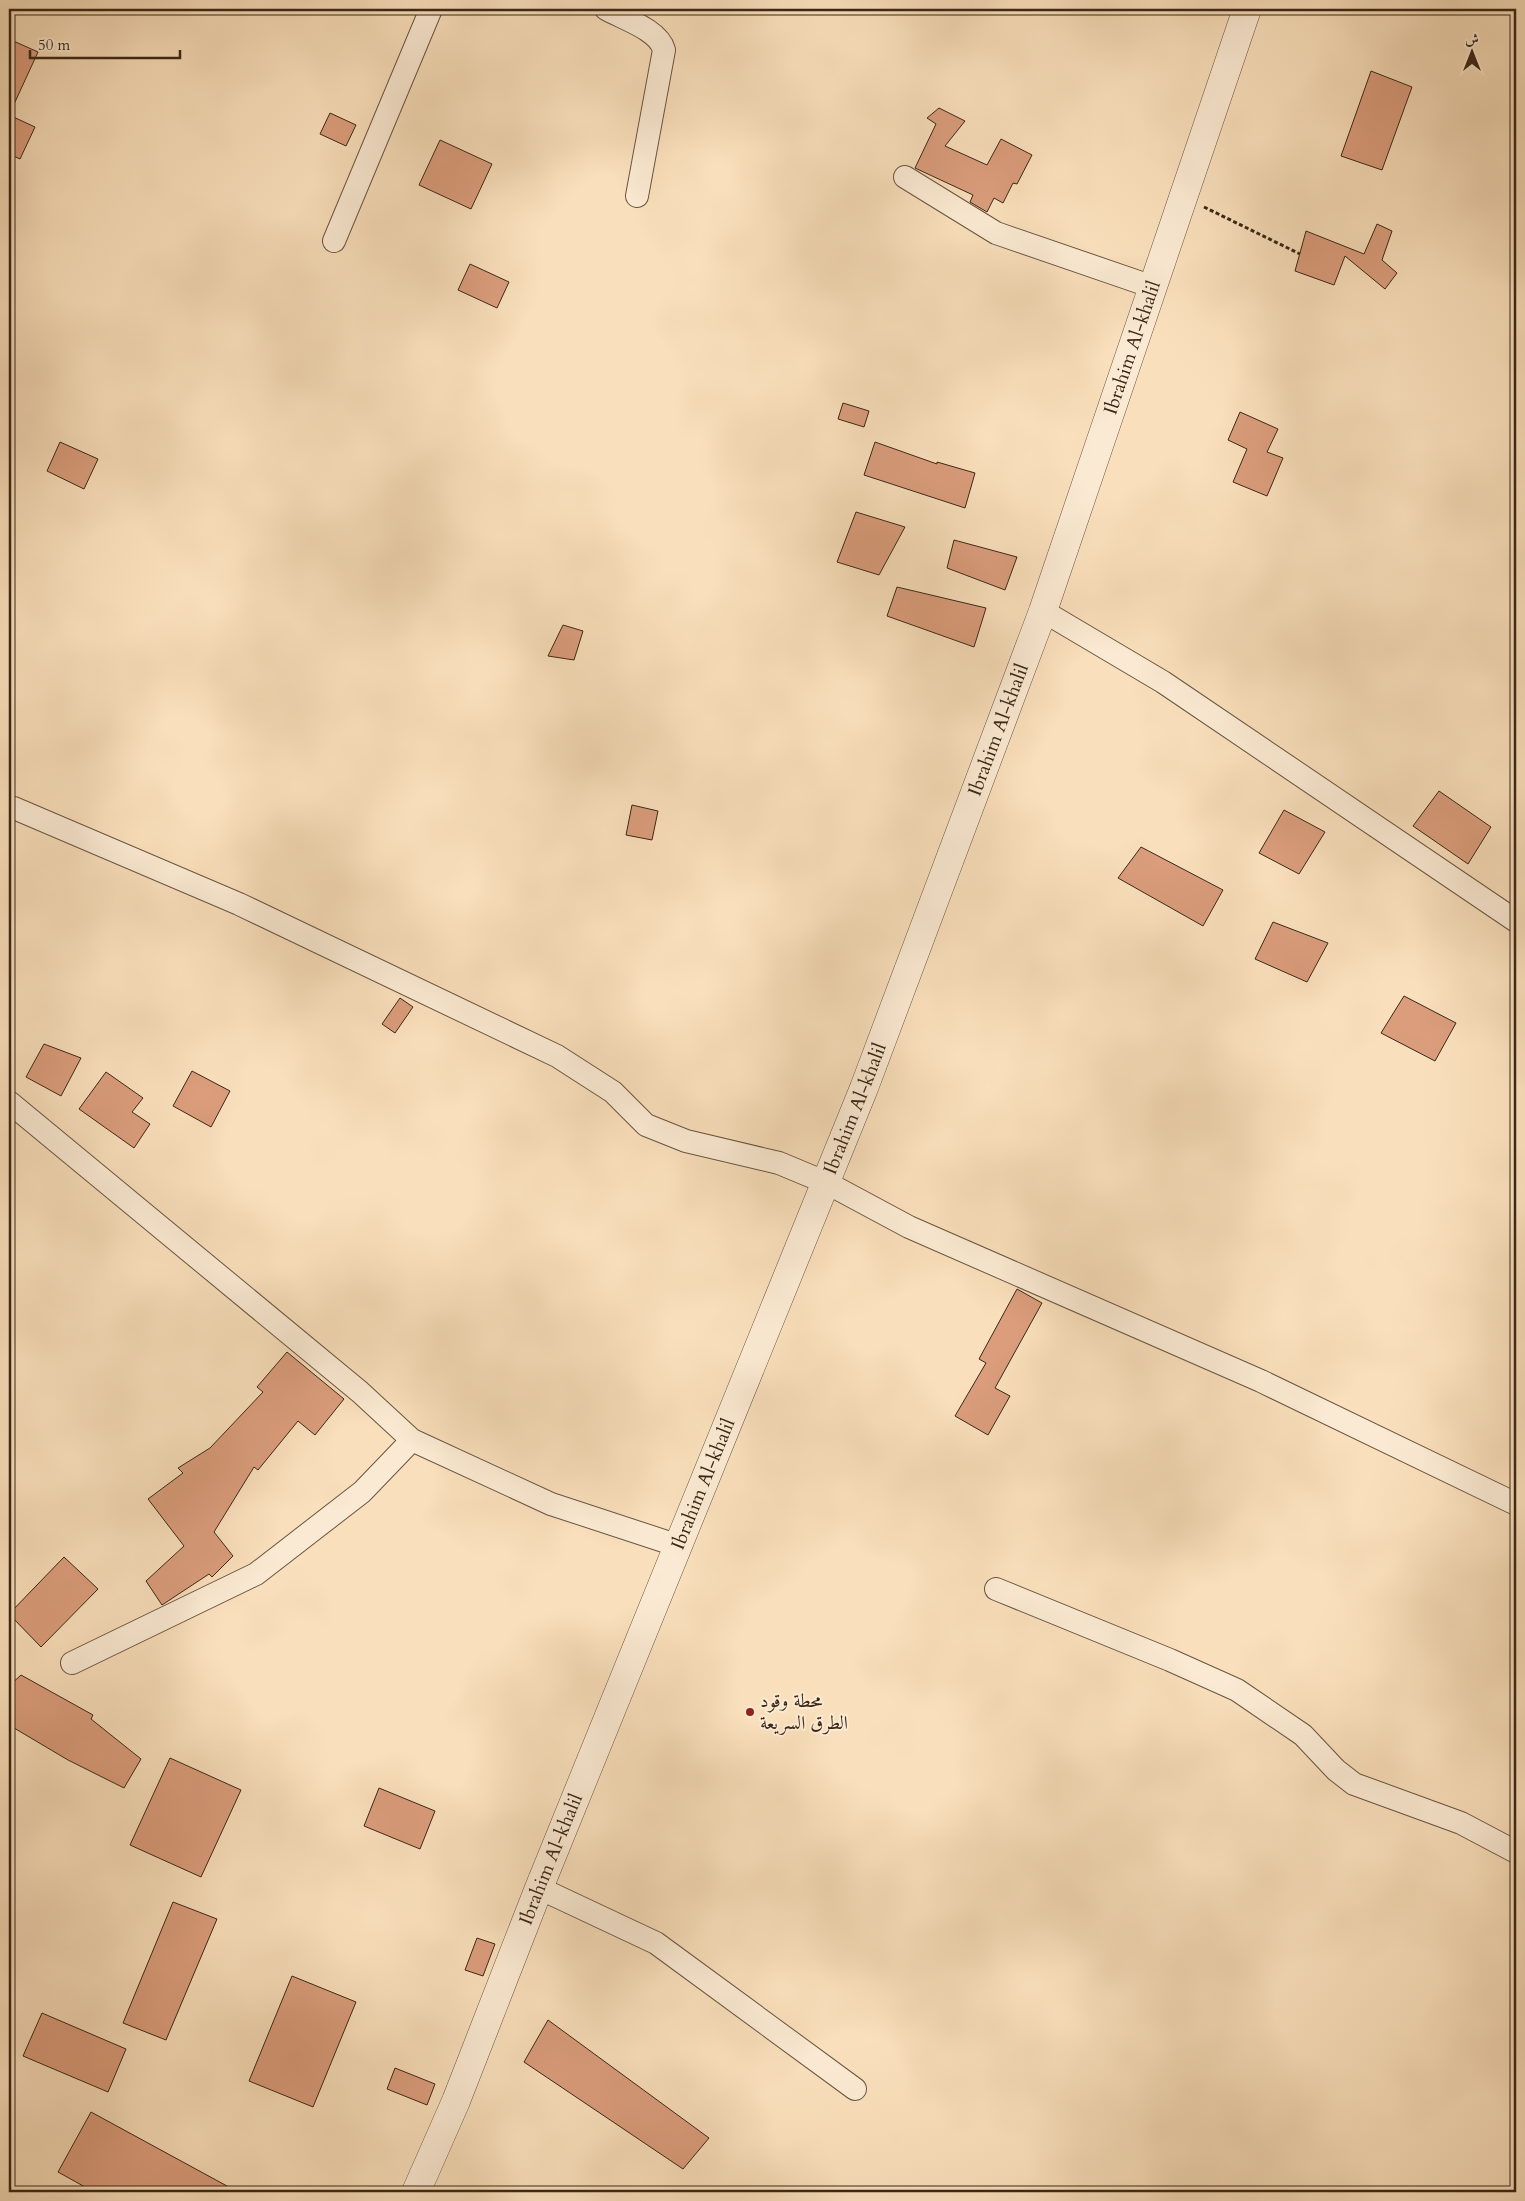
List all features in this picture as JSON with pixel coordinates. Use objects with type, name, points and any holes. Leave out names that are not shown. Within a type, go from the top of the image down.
[{"type":"street","points":[[334,242],[431,9]]},
{"type":"street","points":[[606,9],[650,33],[662,42],[664,50],[637,196]]},
{"type":"street","name":"Ibrahim Al-khalil","points":[[416,2192],[456,2101],[539,1888],[827,1183],[1043,611],[1247,9]]},
{"type":"street","points":[[905,177],[996,232],[1153,287]]},
{"type":"street","points":[[1043,611],[1163,682],[1516,921]]},
{"type":"street","points":[[9,809],[14,808],[239,904],[557,1056],[613,1092],[646,1126],[686,1141],[779,1163],[827,1183],[910,1227],[1261,1381],[1516,1504]]},
{"type":"street","points":[[9,1102],[360,1392],[412,1440],[552,1504],[679,1546]]},
{"type":"street","points":[[72,1663],[256,1574],[362,1492],[412,1440]]},
{"type":"street","points":[[996,1589],[1170,1660],[1237,1690],[1303,1735],[1336,1770],[1354,1784],[1461,1823],[1516,1852]]},
{"type":"street","points":[[539,1888],[656,1944],[855,2089]]},
{"type":"path","points":[[1183,197],[1300,254]]},
{"type":"building","points":[[9,39],[38,52],[9,115]]},
{"type":"building","points":[[1371,71],[1412,87],[1382,170],[1341,156]]},
{"type":"building","points":[[939,108],[965,121],[945,146],[987,165],[1001,139],[1032,155],[1017,184],[1013,183],[1003,203],[994,198],[987,212],[970,202],[973,195],[915,168],[936,124],[927,118]]},
{"type":"building","points":[[330,113],[356,125],[346,146],[320,134]]},
{"type":"building","points":[[9,115],[35,127],[20,159],[9,154]]},
{"type":"building","points":[[440,140],[492,164],[471,209],[419,185]]},
{"type":"building","points":[[1377,224],[1392,231],[1382,260],[1397,273],[1385,289],[1345,256],[1334,285],[1295,271],[1306,231],[1364,254]]},
{"type":"building","points":[[470,264],[509,282],[497,308],[458,290]]},
{"type":"building","points":[[843,403],[869,411],[864,427],[838,419]]},
{"type":"building","points":[[1240,412],[1278,429],[1267,452],[1283,458],[1267,496],[1233,482],[1247,449],[1228,440]]},
{"type":"building","points":[[60,442],[98,459],[84,489],[47,471]]},
{"type":"building","points":[[875,442],[937,464],[937,462],[975,473],[965,508],[864,475]]},
{"type":"building","points":[[856,512],[905,527],[879,575],[837,562]]},
{"type":"building","points":[[954,540],[1017,557],[1005,590],[947,568]]},
{"type":"building","points":[[897,587],[986,608],[974,647],[887,616]]},
{"type":"building","points":[[563,625],[583,631],[574,660],[548,656]]},
{"type":"building","points":[[1439,791],[1491,827],[1468,864],[1413,826]]},
{"type":"building","points":[[632,805],[658,811],[652,840],[626,835]]},
{"type":"building","points":[[1284,810],[1325,832],[1299,874],[1259,853]]},
{"type":"building","points":[[1141,847],[1223,890],[1203,926],[1118,878]]},
{"type":"building","points":[[1273,922],[1328,943],[1307,982],[1255,959]]},
{"type":"building","points":[[1404,996],[1456,1023],[1435,1061],[1381,1033]]},
{"type":"building","points":[[400,998],[413,1007],[395,1033],[382,1024]]},
{"type":"building","points":[[44,1044],[81,1058],[61,1096],[26,1077]]},
{"type":"building","points":[[192,1071],[230,1091],[211,1127],[173,1106]]},
{"type":"building","points":[[106,1072],[143,1098],[132,1112],[150,1124],[134,1148],[79,1109]]},
{"type":"building","points":[[1017,1289],[1042,1303],[995,1388],[1010,1396],[988,1435],[955,1416],[986,1363],[979,1359]]},
{"type":"building","points":[[287,1352],[344,1399],[315,1435],[298,1421],[258,1470],[254,1467],[214,1532],[233,1556],[212,1577],[209,1574],[162,1605],[146,1581],[184,1546],[148,1499],[183,1473],[178,1468],[210,1448],[263,1392],[257,1387]]},
{"type":"building","points":[[64,1557],[98,1589],[41,1647],[9,1614]]},
{"type":"building","points":[[21,1675],[93,1715],[91,1719],[141,1759],[124,1788],[68,1760],[9,1725],[9,1686]]},
{"type":"building","points":[[170,1758],[241,1790],[201,1877],[130,1845]]},
{"type":"building","points":[[379,1788],[435,1811],[420,1849],[364,1826]]},
{"type":"building","points":[[173,1902],[217,1919],[166,2040],[123,2023]]},
{"type":"building","points":[[477,1938],[495,1944],[483,1976],[465,1970]]},
{"type":"building","points":[[292,1976],[356,2002],[313,2107],[249,2081]]},
{"type":"building","points":[[42,2013],[126,2049],[108,2092],[23,2056]]},
{"type":"building","points":[[548,2020],[709,2138],[683,2169],[524,2062]]},
{"type":"building","points":[[395,2068],[435,2084],[427,2105],[387,2089]]},
{"type":"building","points":[[91,2112],[238,2192],[94,2192],[58,2172]]},
{"type":"place","name":"محطة وقود الطرق السريعة","points":[[750,1712]]}]
